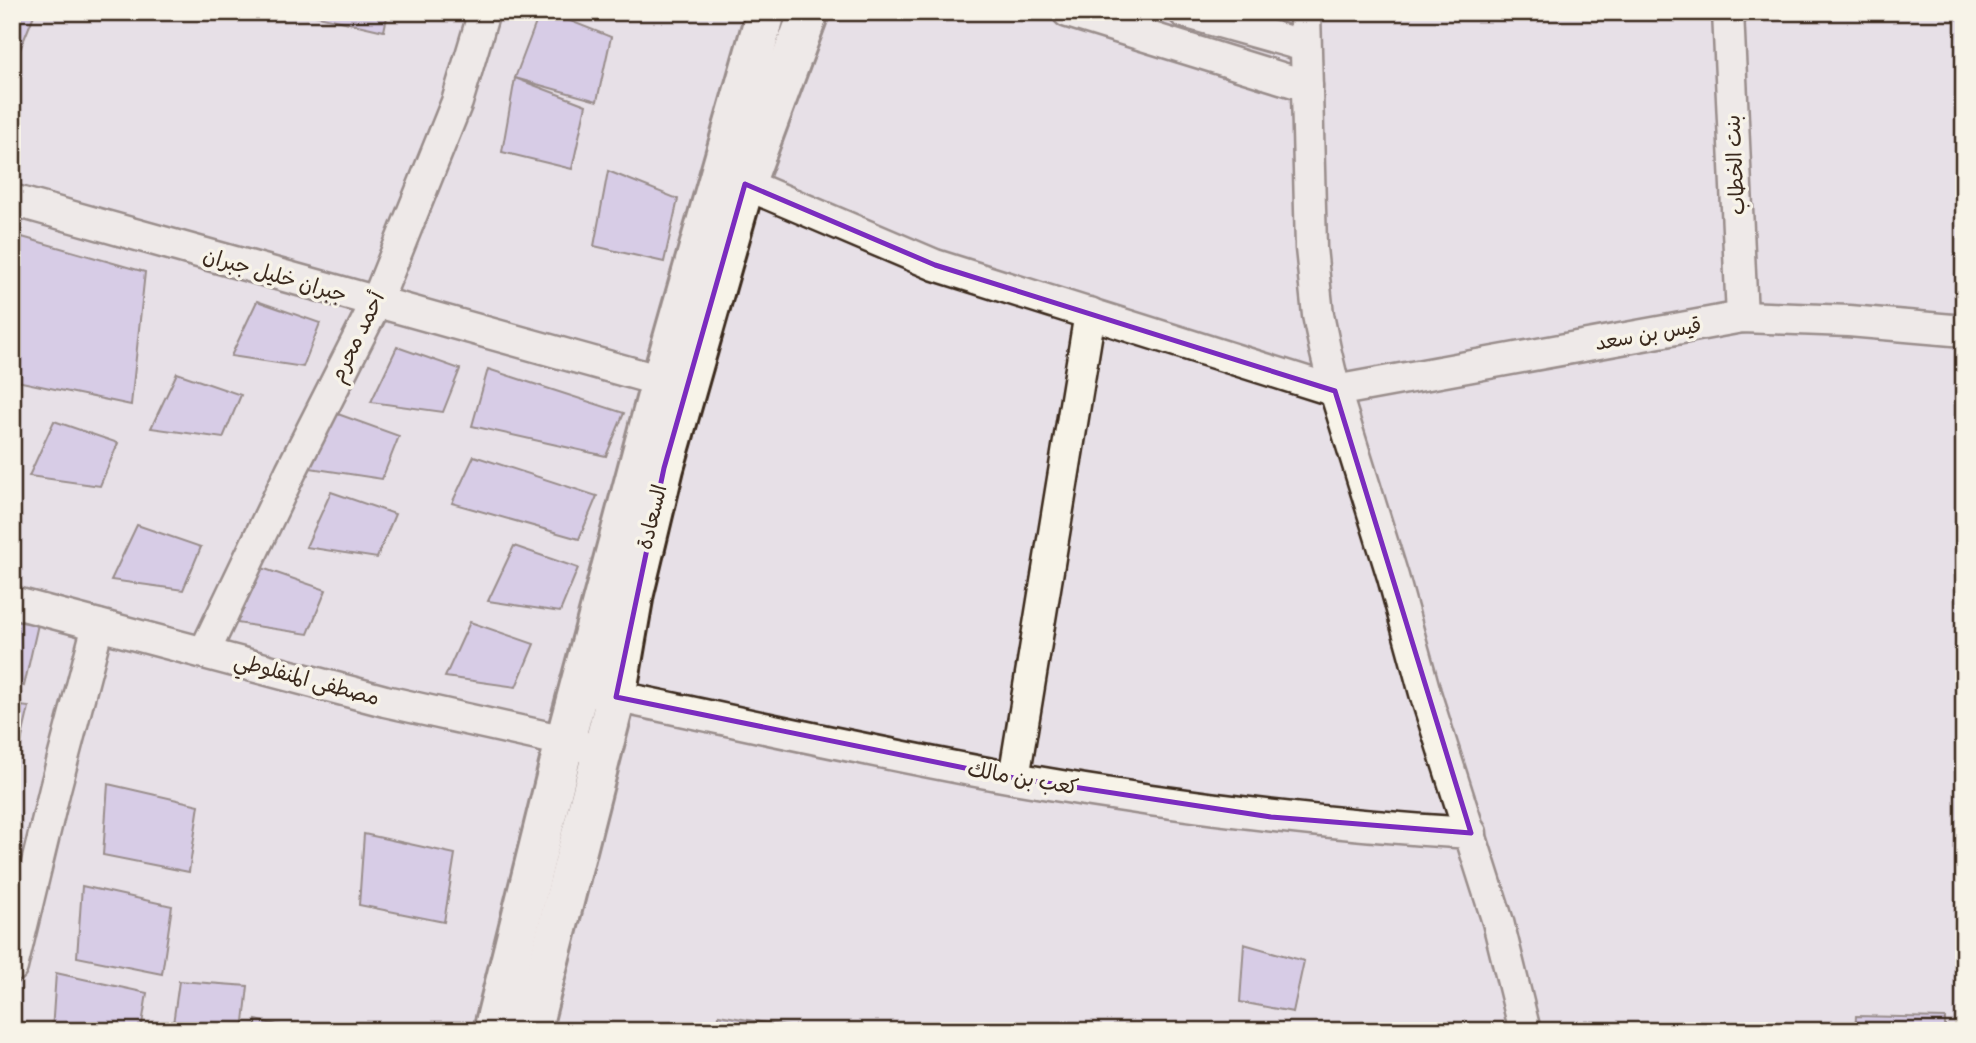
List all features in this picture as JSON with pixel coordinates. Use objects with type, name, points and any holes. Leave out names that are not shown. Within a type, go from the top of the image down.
[{"type":"street","name":"أحمد محرم","points":[[205,651],[291,471],[376,303],[457,102],[484,12]]},
{"type":"street","name":"السعادة","points":[[492,1031],[565,741],[661,381],[766,12]]},
{"type":"street","name":"السعادة","points":[[531,1031],[616,697],[634,593],[664,468],[745,184],[809,12]]},
{"type":"street","points":[[1068,12],[1307,86]]},
{"type":"street","points":[[1184,12],[1305,46]]},
{"type":"street","points":[[1305,12],[1311,248],[1318,315],[1335,391],[1393,577],[1425,693],[1498,922],[1525,1031]]},
{"type":"street","name":"بنت الخطاب","points":[[1728,12],[1742,317]]},
{"type":"street","points":[[745,184],[935,265],[1335,391]]},
{"type":"street","name":"جبران خليل جبران","points":[[12,200],[661,381]]},
{"type":"street","points":[[1014,778],[1090,313]]},
{"type":"street","name":"قيس بن سعد","points":[[1335,391],[1742,317],[1849,321],[1964,331]]},
{"type":"street","name":"مصطفى المنفلوطي","points":[[12,602],[205,651],[385,701],[565,741],[601,753]]},
{"type":"street","points":[[12,967],[98,625]]},
{"type":"street","name":"كعب بن مالك","points":[[579,689],[1014,778],[1271,817],[1471,833]]},
{"type":"highlighted area","points":[[745,184],[935,265],[1335,391],[1471,833],[1271,817],[1014,778],[616,697],[664,468]]},
{"type":"building","points":[[12,12],[34,15],[12,69]]},
{"type":"building","points":[[211,12],[284,12],[284,19]]},
{"type":"building","points":[[314,12],[388,12],[384,31],[314,15]]},
{"type":"building","points":[[540,12],[548,12],[611,37],[597,101],[515,78]]},
{"type":"building","points":[[515,78],[586,105],[572,169],[502,152]]},
{"type":"building","points":[[608,171],[678,199],[664,262],[594,246]]},
{"type":"building","points":[[15,235],[145,272],[131,405],[12,380],[12,241]]},
{"type":"building","points":[[257,301],[320,323],[303,367],[231,356]]},
{"type":"building","points":[[397,347],[460,369],[443,412],[371,402]]},
{"type":"building","points":[[488,369],[624,413],[606,456],[472,426]]},
{"type":"building","points":[[177,373],[241,395],[223,438],[151,428]]},
{"type":"building","points":[[335,413],[399,436],[382,479],[310,468]]},
{"type":"building","points":[[54,421],[118,443],[100,486],[29,476]]},
{"type":"building","points":[[474,456],[597,496],[579,539],[452,503]]},
{"type":"building","points":[[331,492],[395,514],[377,558],[306,547]]},
{"type":"building","points":[[137,525],[201,547],[183,590],[111,580]]},
{"type":"building","points":[[514,546],[578,568],[560,612],[488,601]]},
{"type":"building","points":[[262,568],[326,590],[308,634],[237,623]]},
{"type":"building","points":[[12,621],[38,624],[24,686],[12,681]]},
{"type":"building","points":[[470,622],[534,644],[516,687],[445,677]]},
{"type":"building","points":[[12,705],[29,707],[15,768],[12,767]]},
{"type":"building","points":[[108,784],[199,805],[189,872],[103,855]]},
{"type":"building","points":[[364,834],[455,854],[444,922],[359,905]]},
{"type":"building","points":[[82,886],[172,906],[162,974],[77,957]]},
{"type":"building","points":[[1244,944],[1304,961],[1293,1012],[1240,1002]]},
{"type":"building","points":[[56,973],[147,993],[141,1031],[52,1031]]},
{"type":"building","points":[[179,981],[248,986],[243,1031],[172,1031]]},
{"type":"building","points":[[719,1015],[801,1029],[718,1031]]},
{"type":"building","points":[[1856,1016],[1945,1018],[1945,1031],[1855,1031]]},
{"type":"building","points":[[256,1020],[303,1031],[256,1031]]}]
